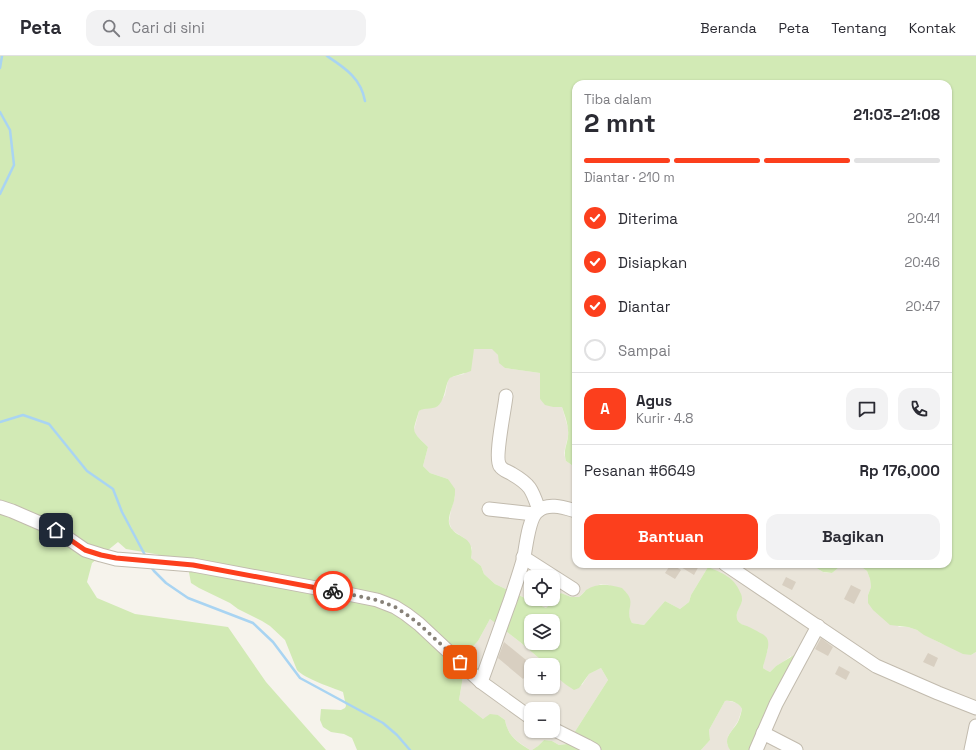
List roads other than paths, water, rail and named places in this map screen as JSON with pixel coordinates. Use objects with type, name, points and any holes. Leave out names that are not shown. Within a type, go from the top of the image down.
[{"type":"street","points":[[481,682],[524,557],[528,535],[536,512],[529,487],[524,481],[500,467],[498,463],[506,396]]},
{"type":"street","points":[[0,506],[56,530],[85,550],[101,555],[116,558],[193,565],[377,600],[395,607],[419,624],[481,682],[524,713]]},
{"type":"street","points":[[489,509],[536,512],[544,507],[551,506],[572,510]]},
{"type":"street","points":[[524,557],[573,589]]},
{"type":"street","points":[[731,568],[876,666],[976,708]]},
{"type":"street","points":[[756,750],[776,704],[818,626]]},
{"type":"street","points":[[971,750],[976,726]]},
{"type":"street","points":[[560,733],[594,750]]},
{"type":"street","points":[[763,733],[796,750]]},
{"type":"waterway","points":[[0,68],[2,56]]},
{"type":"waterway","points":[[327,56],[351,74],[360,86],[365,101]]},
{"type":"waterway","points":[[0,112],[10,130],[14,165],[0,194]]},
{"type":"waterway","points":[[0,422],[23,415],[49,424],[87,471],[113,489],[122,512],[146,557]]},
{"type":"waterway","points":[[151,567],[166,583],[188,598],[253,623],[273,642],[300,678],[383,723],[397,735],[410,750]]}]
